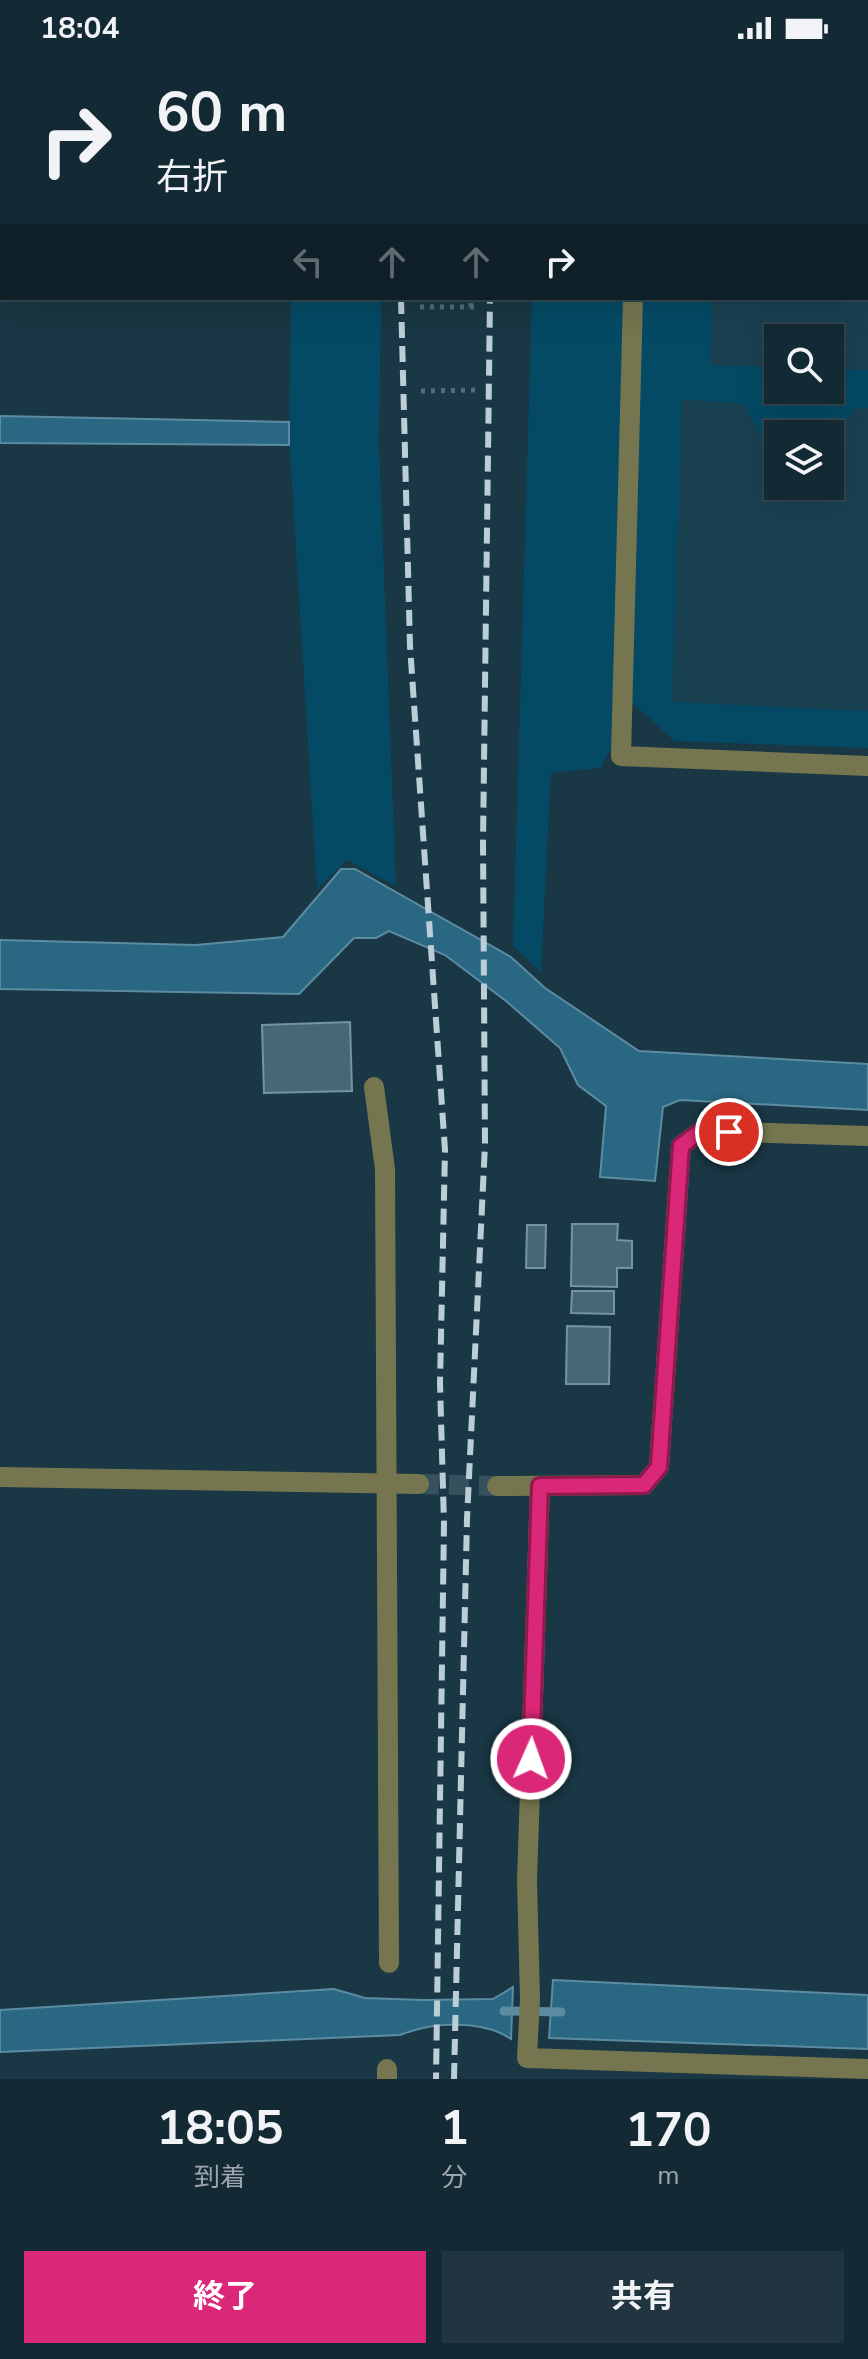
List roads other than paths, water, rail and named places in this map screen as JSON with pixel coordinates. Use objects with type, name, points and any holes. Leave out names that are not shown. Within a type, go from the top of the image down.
[{"type":"street","points":[[633,300],[621,756],[868,766]]},
{"type":"street","points":[[374,1087],[385,1169],[389,1484],[389,1963]]},
{"type":"street","points":[[497,1486],[644,1485],[659,1467],[681,1146],[701,1131],[868,1136]]},
{"type":"street","points":[[0,1477],[419,1484]]},
{"type":"street","points":[[540,1486],[527,1880],[530,1999],[526,2069],[868,2069]]},
{"type":"waterway","points":[[504,2011],[561,2012]]},
{"type":"tunnel","points":[[419,1484],[497,1486]]},
{"type":"railway","points":[[401,300],[410,646],[445,1150],[440,1383],[444,1524],[436,2079]]},
{"type":"railway","points":[[454,2079],[467,1519],[485,1144],[483,842],[490,300]]}]
